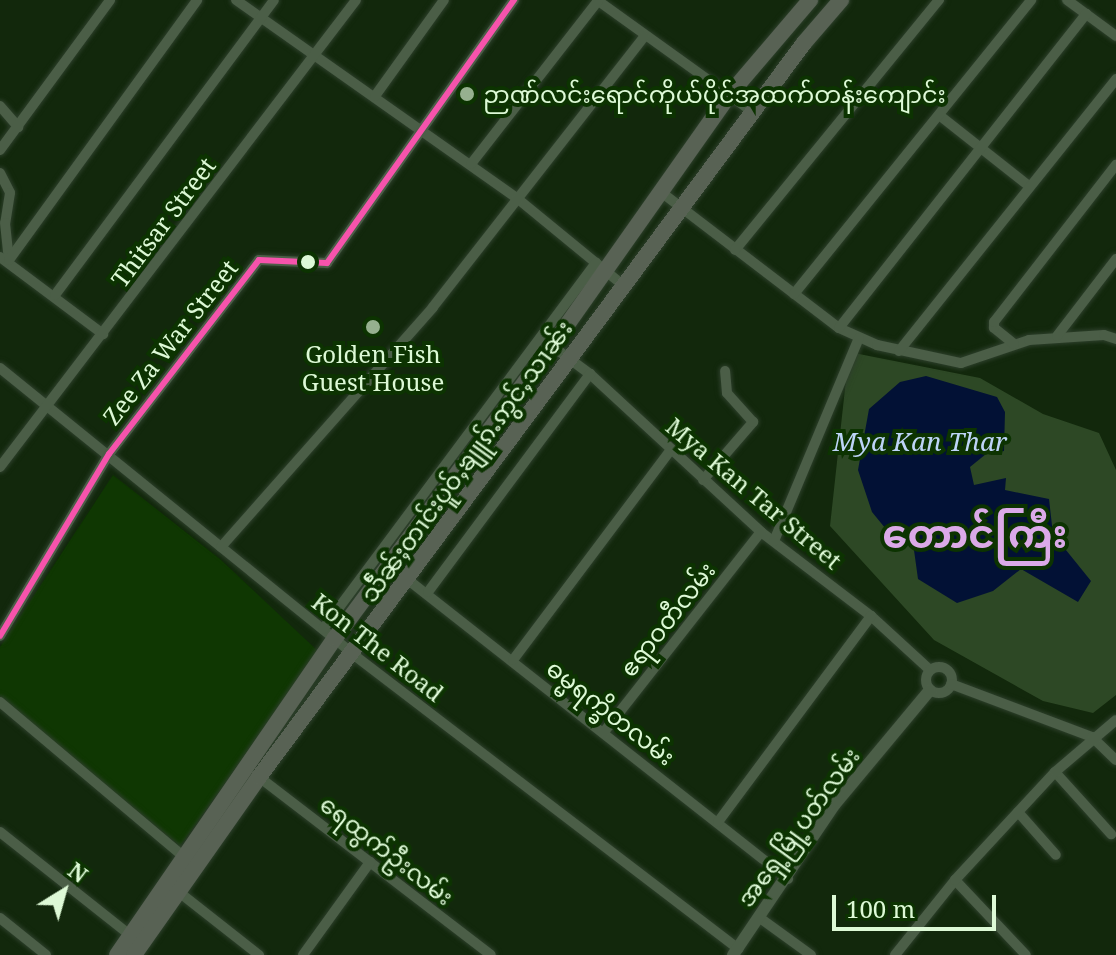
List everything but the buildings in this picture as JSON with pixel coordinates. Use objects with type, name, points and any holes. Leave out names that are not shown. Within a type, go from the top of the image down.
[{"type":"highway","name":"သဵႅၼ်ႈတၢင်းပူဝ်ႇၶျူၵ်ႉဢွင်ႇသၢၼ်း","points":[[134,955],[173,886],[185,858],[329,634],[552,346],[601,267],[661,192],[729,95],[810,0]]},
{"type":"highway","name":"သဵႅၼ်ႈတၢင်းပူဝ်ႇၶျူၵ်ႉဢွင်ႇသၢၼ်း","points":[[117,955],[354,655],[753,112],[841,0]]},
{"type":"street","points":[[0,150],[110,0]]},
{"type":"street","points":[[5,259],[197,0]]},
{"type":"street","points":[[236,0],[471,164],[625,287]]},
{"type":"street","points":[[55,295],[274,0]]},
{"type":"street","name":"Thitsar Street","points":[[0,467],[46,402],[103,334],[356,0]]},
{"type":"street","points":[[375,96],[444,0]]},
{"type":"street","name":"Zee Za War Street","points":[[109,454],[259,260],[327,263],[514,0]]},
{"type":"street","points":[[735,250],[939,0]]},
{"type":"street","points":[[794,294],[1031,0]]},
{"type":"street","points":[[1067,0],[1116,36]]},
{"type":"street","points":[[471,164],[597,1],[753,112]]},
{"type":"street","points":[[839,328],[983,151],[1086,14]]},
{"type":"street","points":[[221,547],[433,307],[644,37]]},
{"type":"street","points":[[899,351],[1116,79]]},
{"type":"street","points":[[0,106],[18,127]]},
{"type":"street","points":[[939,115],[1029,186]]},
{"type":"street","points":[[1014,344],[994,328],[994,322],[1116,165]]},
{"type":"street","points":[[0,173],[10,193],[5,223],[5,259]]},
{"type":"street","points":[[661,192],[839,328],[899,351],[961,363],[1014,344],[1057,336],[1116,339]]},
{"type":"street","points":[[5,259],[103,334]]},
{"type":"street","points":[[1057,336],[1116,259]]},
{"type":"street","points":[[329,634],[601,267]]},
{"type":"street","points":[[774,541],[859,338]]},
{"type":"street","name":"Mya Kan Tar Street","points":[[552,346],[590,374],[761,532],[871,616],[930,670],[946,669],[951,684],[1092,737],[1116,760]]},
{"type":"street","name":"Kon The Road","points":[[0,368],[46,402],[354,655],[735,952]]},
{"type":"street","points":[[703,480],[753,422],[727,393],[725,371]]},
{"type":"street","points":[[428,592],[590,374]]},
{"type":"street","points":[[513,660],[670,451]]},
{"type":"street","points":[[0,636],[4,620],[109,454]]},
{"type":"street","name":"ဧရာဝတီလမ်း","points":[[604,732],[761,532]]},
{"type":"street","name":"ဓမ္မရက္ခိတလမ်း","points":[[407,579],[428,592],[788,879]]},
{"type":"street","points":[[718,822],[871,616]]},
{"type":"street","points":[[930,670],[926,678],[930,690],[943,693],[951,684]]},
{"type":"street","name":"အရှေ့မြို့ပတ်လမ်း","points":[[735,952],[788,879],[835,804],[930,690]]},
{"type":"street","points":[[0,702],[185,858]]},
{"type":"street","points":[[895,955],[955,880],[1055,772],[1092,737],[1116,720]]},
{"type":"street","points":[[1055,772],[1111,834]]},
{"type":"street","name":"ရေထွက်ဦးလမ်း","points":[[259,777],[491,955]]},
{"type":"street","points":[[1018,812],[1056,855]]},
{"type":"street","points":[[0,832],[130,935]]},
{"type":"street","points":[[303,955],[370,862]]},
{"type":"street","points":[[955,880],[1026,955]]},
{"type":"street","points":[[173,886],[259,955]]},
{"type":"street","points":[[0,918],[46,955]]},
{"type":"street","points":[[760,918],[811,955]]},
{"type":"shaded area","points":[[849,352],[980,378],[1043,414],[1099,433],[1116,470],[1116,695],[1093,713],[1043,701],[934,640],[830,526]]},
{"type":"shaded area","points":[[113,475],[220,559],[319,652],[180,846],[0,698],[0,647]]},
{"type":"water","name":"Mya Kan Thar","points":[[926,376],[997,397],[1005,412],[1004,451],[986,454],[970,467],[974,485],[1006,478],[1005,490],[1049,499],[1053,534],[1091,581],[1078,602],[1021,569],[993,591],[957,603],[918,579],[913,543],[890,534],[872,512],[858,470],[869,409],[900,382]]},
{"type":"transit line","points":[[0,636],[109,454],[259,260],[327,263],[514,0]]},
{"type":"place","name":"ဉာဏ်လင်းရောင်ကိုယ်ပိုင်အထက်တန်း‌ကျောင်း","points":[[467,94]]},
{"type":"place","name":"Golden Fish Guest House","points":[[373,327]]},
{"type":"district","name":"တောင်ကြီး","points":[[975,533]]}]
